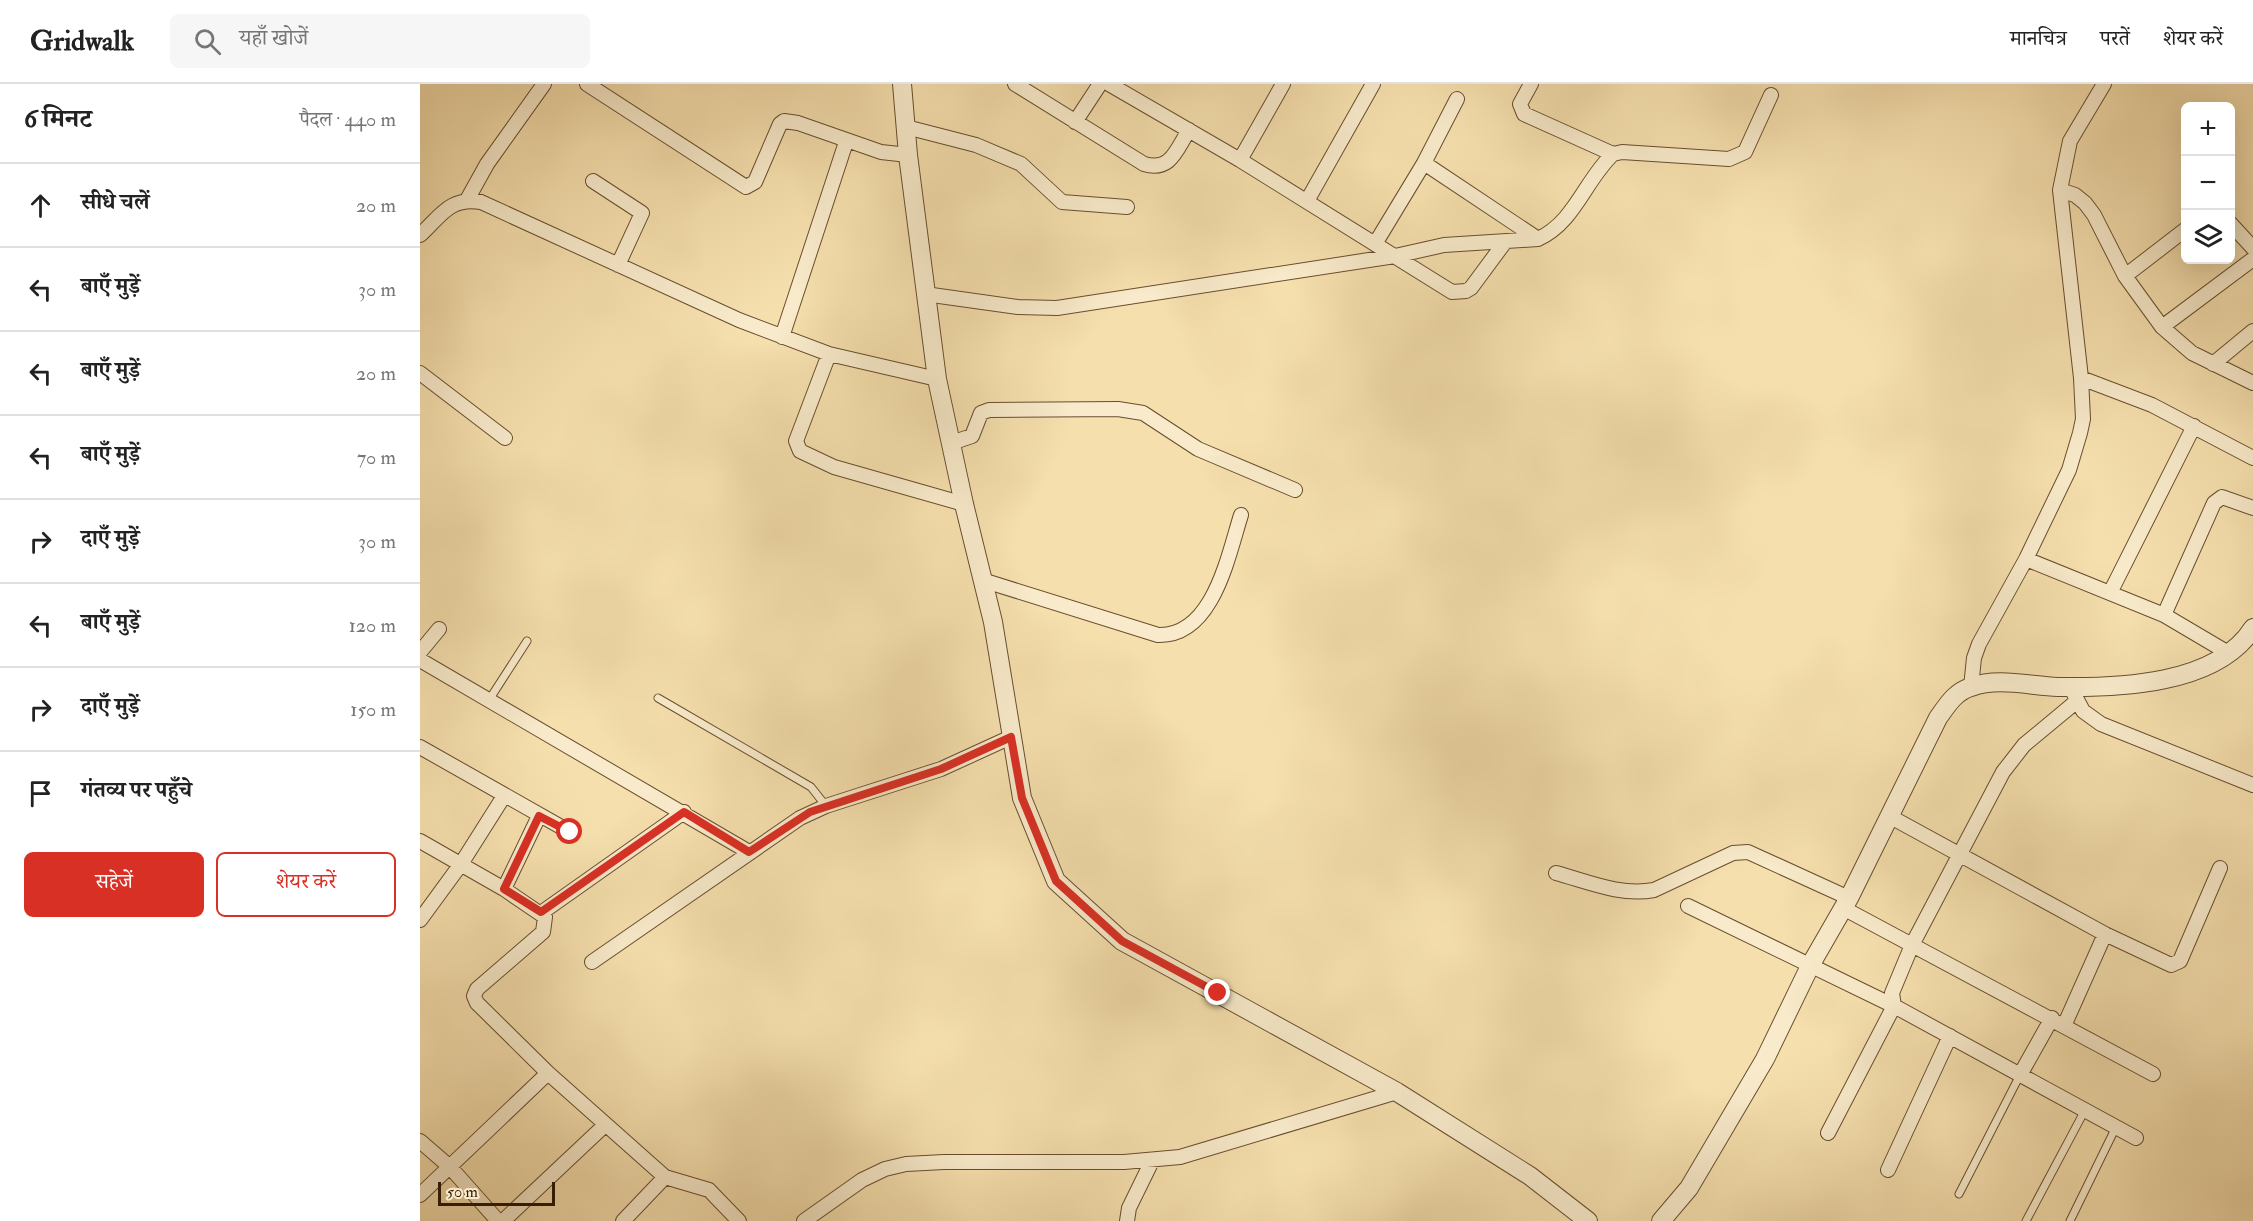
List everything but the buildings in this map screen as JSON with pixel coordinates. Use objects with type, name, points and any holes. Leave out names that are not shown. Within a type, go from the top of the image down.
[{"type":"street","points":[[468,200],[483,171],[544,84]]},
{"type":"street","points":[[587,84],[746,188],[755,182],[780,124],[784,121],[798,123],[846,142],[881,152],[908,155]]},
{"type":"street","points":[[902,84],[908,155],[937,379],[993,622],[1022,798],[1056,881],[1122,941],[1397,1092],[1530,1176],[1588,1221]]},
{"type":"street","points":[[1015,84],[1144,164],[1156,168],[1164,166],[1172,157],[1189,130]]},
{"type":"street","points":[[1075,122],[1100,84]]},
{"type":"street","points":[[1109,84],[1240,160],[1452,292],[1466,291],[1505,242]]},
{"type":"street","points":[[1240,160],[1283,84]]},
{"type":"street","points":[[1307,201],[1373,84]]},
{"type":"street","points":[[1531,84],[1520,104],[1524,114],[1613,154],[1622,152],[1729,159],[1738,157],[1745,152],[1771,95]]},
{"type":"street","points":[[1971,687],[1974,658],[1979,644],[2026,559],[2075,454],[2083,419],[2081,378],[2060,190],[2070,141],[2104,84]]},
{"type":"street","points":[[1375,244],[1424,163],[1458,99]]},
{"type":"street","points":[[906,126],[976,145],[1021,164],[1062,202],[1127,207]]},
{"type":"street","points":[[782,337],[846,142]]},
{"type":"street","points":[[925,294],[1018,307],[1057,308],[1395,256],[1444,245],[1538,239],[1549,234],[1571,212],[1613,154]]},
{"type":"street","points":[[1424,163],[1538,239]]},
{"type":"street","points":[[593,181],[642,213],[618,265]]},
{"type":"street","points":[[2060,190],[2075,195],[2085,203],[2125,276],[2162,327],[2177,342],[2213,364],[2253,383]]},
{"type":"street","points":[[420,235],[446,209],[468,200],[500,210],[708,307],[782,337],[829,354],[937,379]]},
{"type":"street","points":[[2235,228],[2253,248]]},
{"type":"street","points":[[2125,276],[2181,233]]},
{"type":"street","points":[[2162,327],[2253,259]]},
{"type":"street","points":[[2213,364],[2253,331]]},
{"type":"street","points":[[829,354],[796,441],[800,451],[834,467],[964,504]]},
{"type":"street","points":[[420,372],[505,438]]},
{"type":"street","points":[[2081,378],[2138,399],[2253,458]]},
{"type":"street","points":[[951,443],[972,436],[981,413],[989,410],[1132,411],[1156,420],[1198,449],[1295,490]]},
{"type":"street","points":[[2110,593],[2194,426]]},
{"type":"street","points":[[2164,615],[2214,503],[2222,497],[2253,508]]},
{"type":"street","points":[[982,580],[1158,635],[1168,636],[1177,633],[1208,607],[1241,515]]},
{"type":"street","points":[[2026,559],[2164,615],[2230,654]]},
{"type":"street","points":[[1661,1221],[1689,1188],[1766,1059],[1811,964],[1846,903],[1938,718],[1953,696],[1971,687],[2003,683],[2074,694],[2135,684],[2199,669],[2230,654],[2253,628]]},
{"type":"street","points":[[420,652],[439,629]]},
{"type":"street","points":[[420,660],[749,852]]},
{"type":"street","points":[[2074,694],[2083,711],[2101,724],[2253,785]]},
{"type":"street","points":[[1828,1133],[1894,1006],[1892,993],[1912,945],[2014,756],[2074,694]]},
{"type":"street","points":[[592,962],[800,818],[826,806],[941,769],[1011,737]]},
{"type":"street","points":[[420,747],[570,832]]},
{"type":"street","points":[[420,920],[461,864],[504,796]]},
{"type":"street","points":[[541,912],[684,812]]},
{"type":"street","points":[[504,889],[539,816]]},
{"type":"street","points":[[1889,816],[2105,934],[2166,964],[2175,965],[2180,961],[2220,868]]},
{"type":"street","points":[[420,841],[541,912],[546,924],[543,932],[483,981],[474,996],[477,1003],[548,1073],[665,1177],[709,1190],[739,1221]]},
{"type":"street","points":[[1556,873],[1619,891],[1643,892],[1654,890],[1733,853],[1748,852],[1846,903],[1912,945],[2153,1074]]},
{"type":"street","points":[[1688,906],[1894,1006],[2136,1138]]},
{"type":"street","points":[[2020,1076],[2058,1022],[2105,934]]},
{"type":"street","points":[[1888,1170],[1950,1036]]},
{"type":"street","points":[[420,1196],[548,1073]]},
{"type":"street","points":[[804,1221],[862,1180],[906,1164],[1152,1161],[1180,1157],[1397,1092]]},
{"type":"street","points":[[503,1221],[605,1125]]},
{"type":"street","points":[[420,1141],[450,1167],[498,1221]]},
{"type":"street","points":[[1127,1221],[1129,1208],[1152,1161]]},
{"type":"street","points":[[623,1221],[665,1177]]},
{"type":"lane","points":[[489,700],[527,641]]},
{"type":"lane","points":[[658,698],[811,787],[826,806]]},
{"type":"lane","points":[[1959,1194],[2020,1076]]},
{"type":"lane","points":[[2026,1221],[2085,1110]]},
{"type":"lane","points":[[2070,1221],[2116,1127]]},
{"type":"route","points":[[570,832],[539,816],[504,889],[541,912],[684,812],[749,852],[810,812],[941,769],[1011,737],[1022,798],[1056,881],[1122,941],[1218,993]]}]
